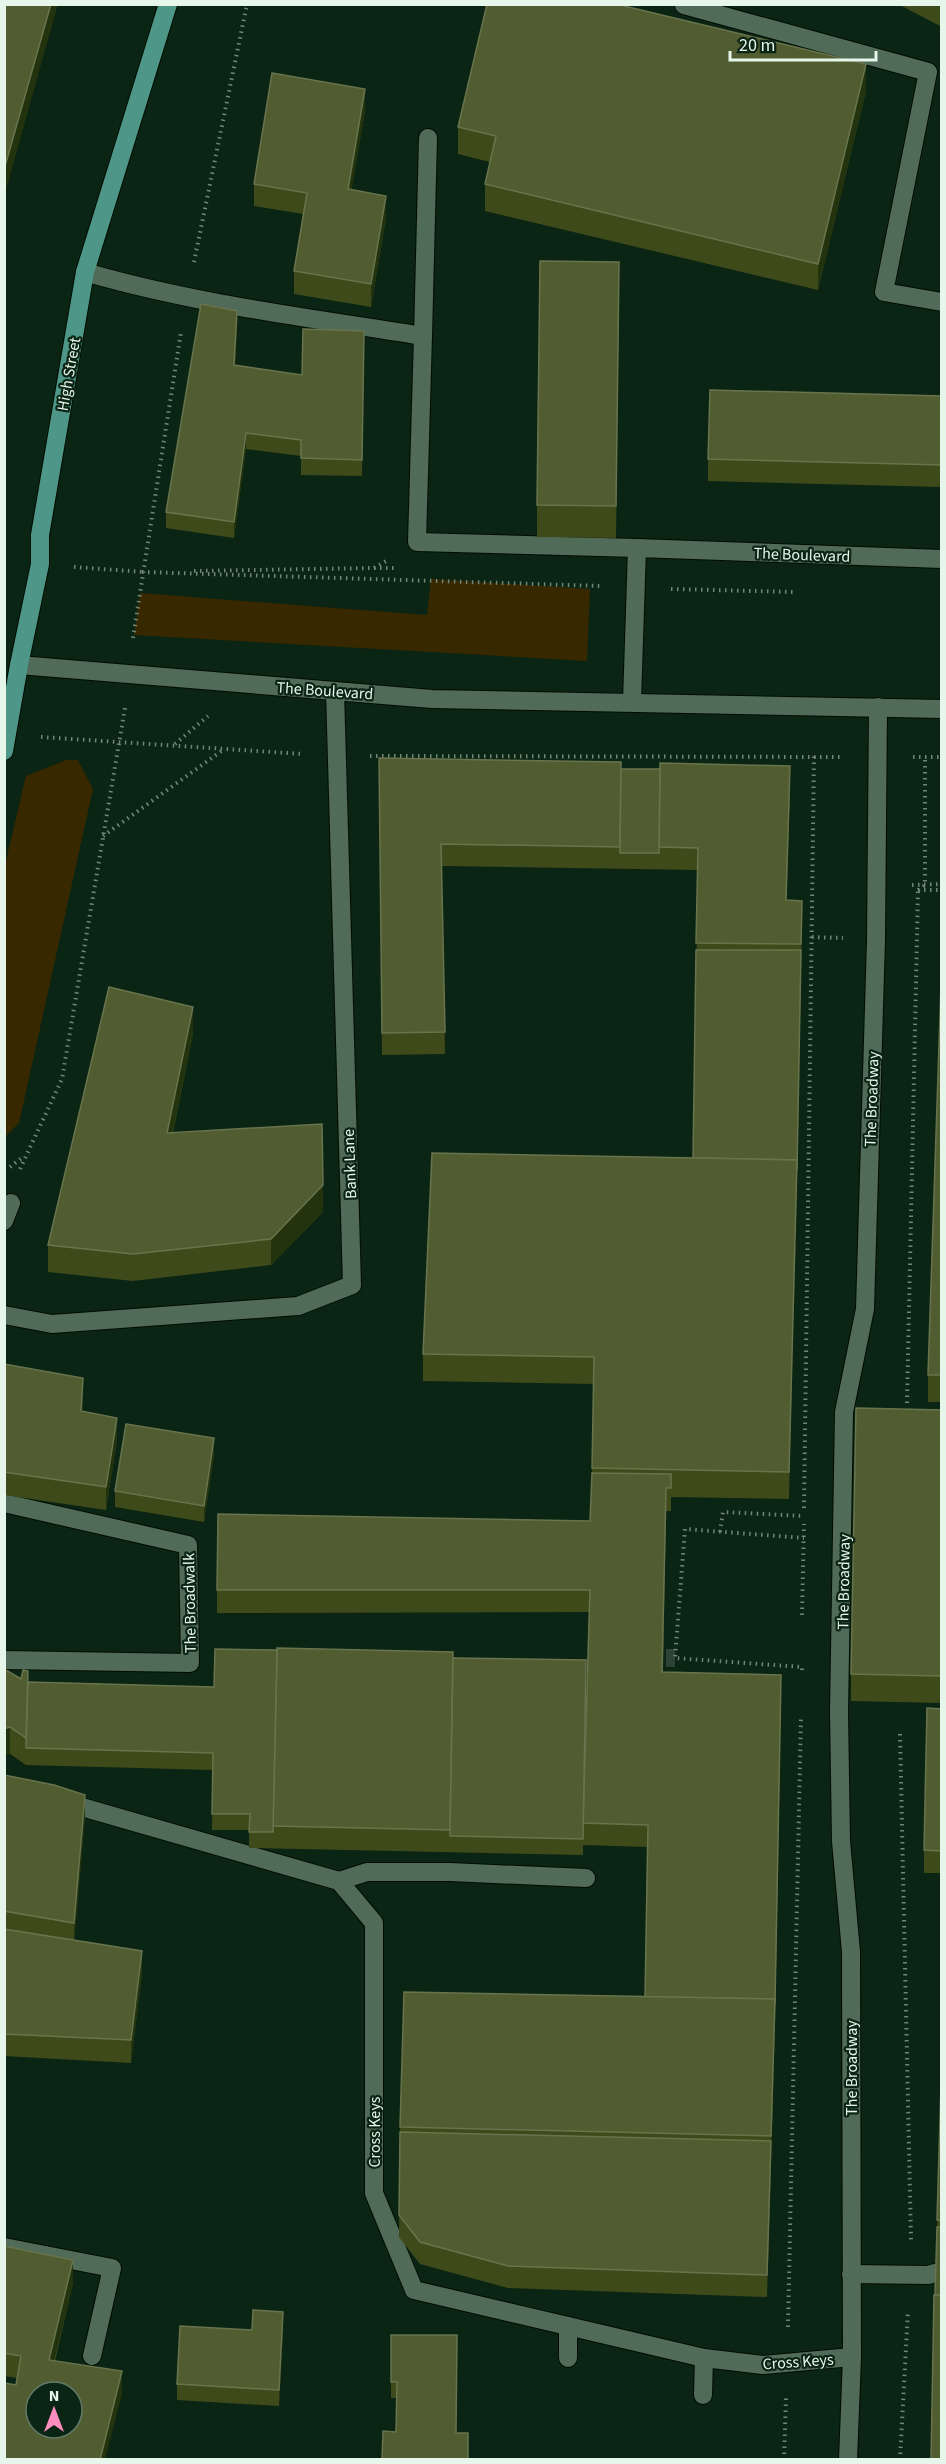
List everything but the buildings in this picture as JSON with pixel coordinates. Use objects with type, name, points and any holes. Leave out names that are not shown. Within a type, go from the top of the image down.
[{"type":"main road","name":"High Street","points":[[7,743],[19,665],[40,564],[40,535],[85,272],[168,4]]},
{"type":"street","points":[[684,5],[928,72],[884,292],[942,302]]},
{"type":"street","points":[[417,542],[428,138]]},
{"type":"street","points":[[85,272],[145,290],[187,298],[423,336]]},
{"type":"street","name":"The Boulevard","points":[[417,542],[942,559]]},
{"type":"street","points":[[632,702],[637,548]]},
{"type":"street","name":"The Boulevard","points":[[19,665],[432,699],[942,709]]},
{"type":"street","name":"Bank Lane","points":[[4,1315],[52,1324],[298,1306],[352,1285],[335,691]]},
{"type":"street","name":"The Broadway","points":[[848,2460],[852,2357],[851,1952],[841,1841],[839,1735],[844,1412],[866,1309],[876,940],[878,707]]},
{"type":"street","points":[[4,1221],[11,1203]]},
{"type":"street","name":"The Broadwalk","points":[[4,1503],[188,1545],[190,1663],[4,1660]]},
{"type":"street","points":[[39,1794],[339,1881],[367,1872],[450,1872],[586,1878]]},
{"type":"street","name":"Cross Keys","points":[[339,1881],[374,1923],[374,2193],[414,2290],[704,2358],[763,2365],[852,2357]]},
{"type":"street","points":[[4,2247],[112,2268],[92,2356]]},
{"type":"street","points":[[851,2274],[935,2273]]},
{"type":"street","points":[[568,2326],[568,2358]]},
{"type":"street","points":[[703,2395],[704,2358]]},
{"type":"path","points":[[142,572],[374,568],[417,542]]},
{"type":"path","points":[[40,564],[142,572],[800,592]]},
{"type":"path","points":[[129,675],[142,572]]},
{"type":"path","points":[[4,1171],[23,1157],[62,1080],[120,740]]},
{"type":"path","points":[[7,743],[120,740],[337,756],[814,756],[802,1620]]},
{"type":"path","points":[[103,836],[224,749]]},
{"type":"path","points":[[918,890],[925,885],[925,757],[942,757]]},
{"type":"path","points":[[918,890],[942,890]]},
{"type":"path","points":[[907,1403],[918,890]]},
{"type":"path","points":[[720,1532],[723,1512],[804,1516]]},
{"type":"path","points":[[802,1667],[675,1658],[685,1529],[804,1538]]},
{"type":"path","points":[[801,1678],[802,1656]]},
{"type":"path","points":[[784,2460],[801,1711]]},
{"type":"path","points":[[900,1734],[912,2275],[906,2326],[900,2460]]},
{"type":"shaded area","points":[[431,579],[590,589],[587,661],[134,635],[140,593],[427,615]]},
{"type":"shaded area","points":[[66,760],[78,760],[93,789],[19,1123],[5,1137],[5,865],[26,776]]},
{"type":"tunnel","points":[[639,1658],[675,1658]]}]
